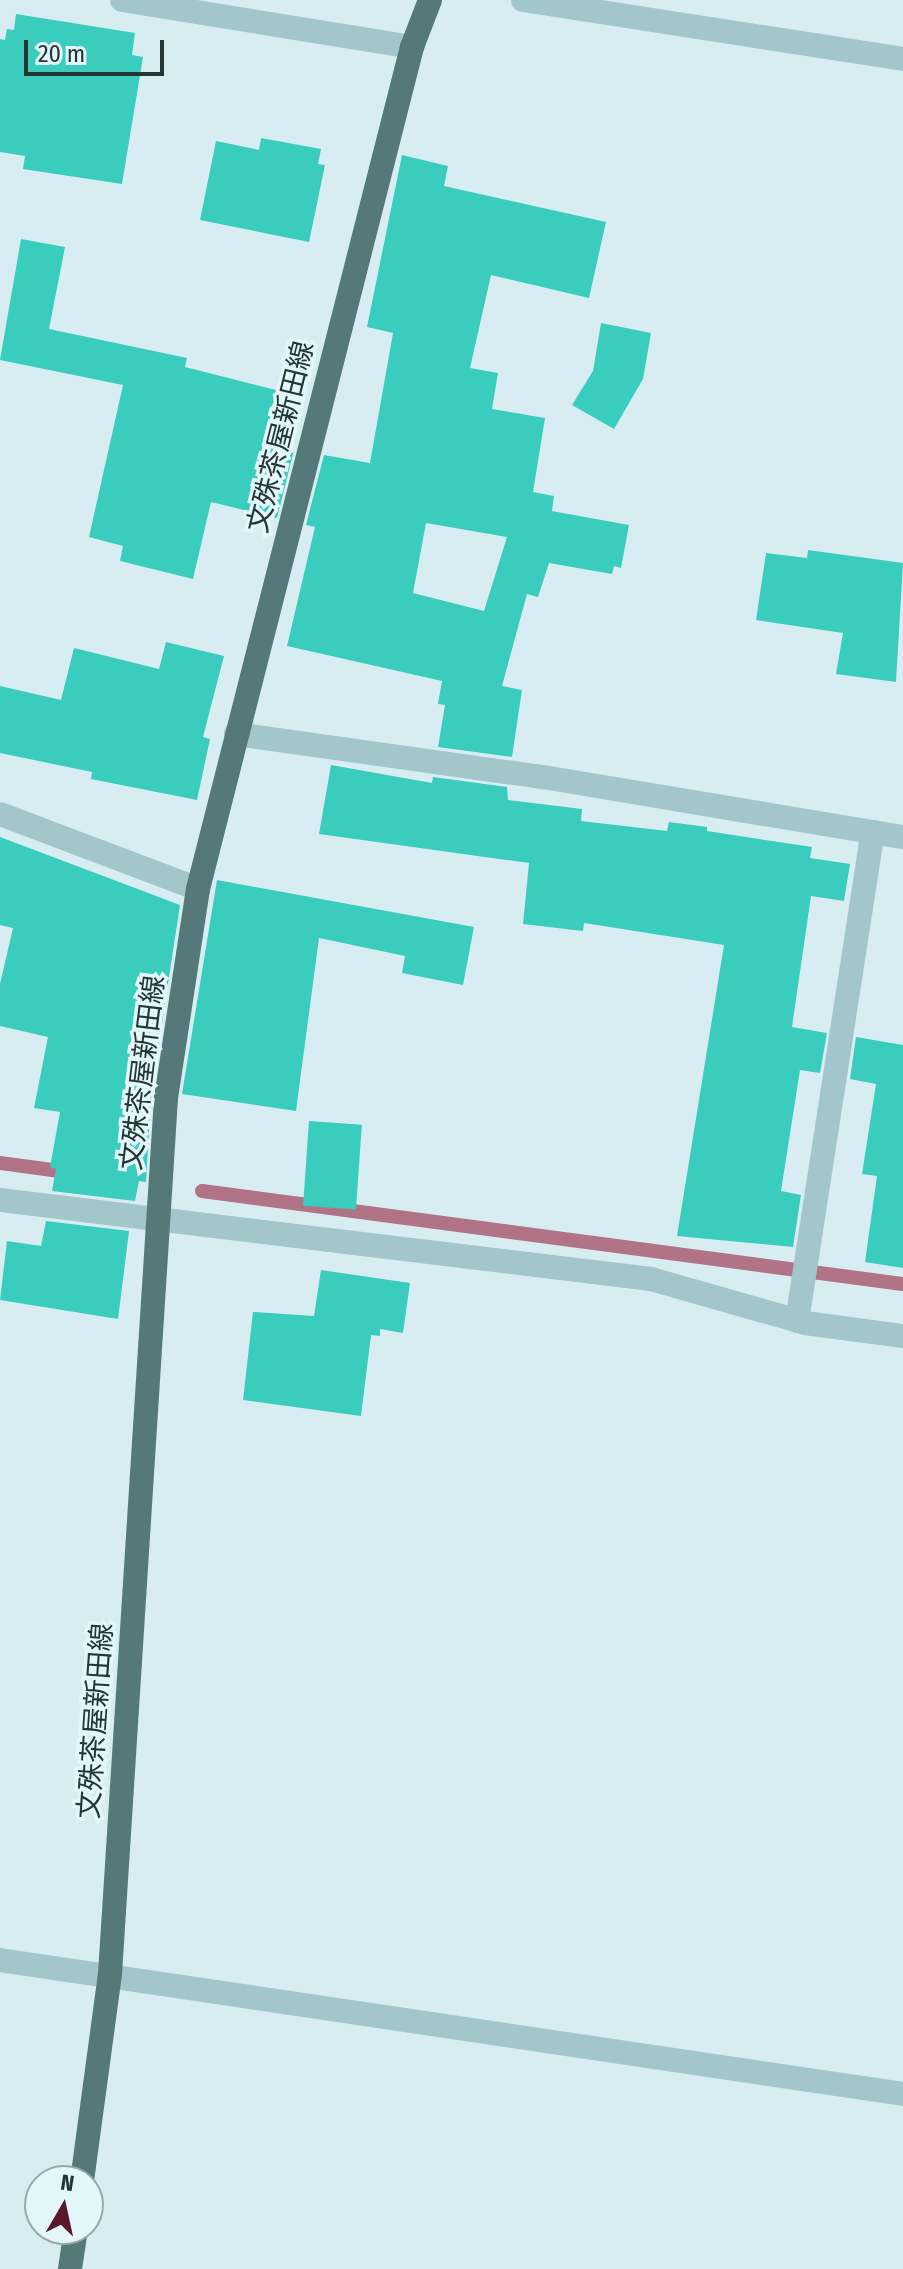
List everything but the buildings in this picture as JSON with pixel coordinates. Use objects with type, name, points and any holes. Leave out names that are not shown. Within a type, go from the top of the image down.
[{"type":"main road","name":"文殊茶屋新田線","points":[[84,2165],[110,1974],[166,1098],[198,889],[412,47],[430,0]]},
{"type":"main road","points":[[70,2269],[74,2245]]},
{"type":"street","points":[[122,0],[412,47]]},
{"type":"street","points":[[523,0],[903,59]]},
{"type":"street","points":[[236,734],[543,777],[903,837]]},
{"type":"street","points":[[0,814],[198,889]]},
{"type":"street","points":[[797,1321],[873,832]]},
{"type":"street","points":[[0,1200],[651,1279],[797,1321],[903,1336]]},
{"type":"street","points":[[0,1960],[903,2094]]},
{"type":"waterway","points":[[0,1163],[74,1173]]},
{"type":"waterway","points":[[202,1191],[903,1284]]}]
